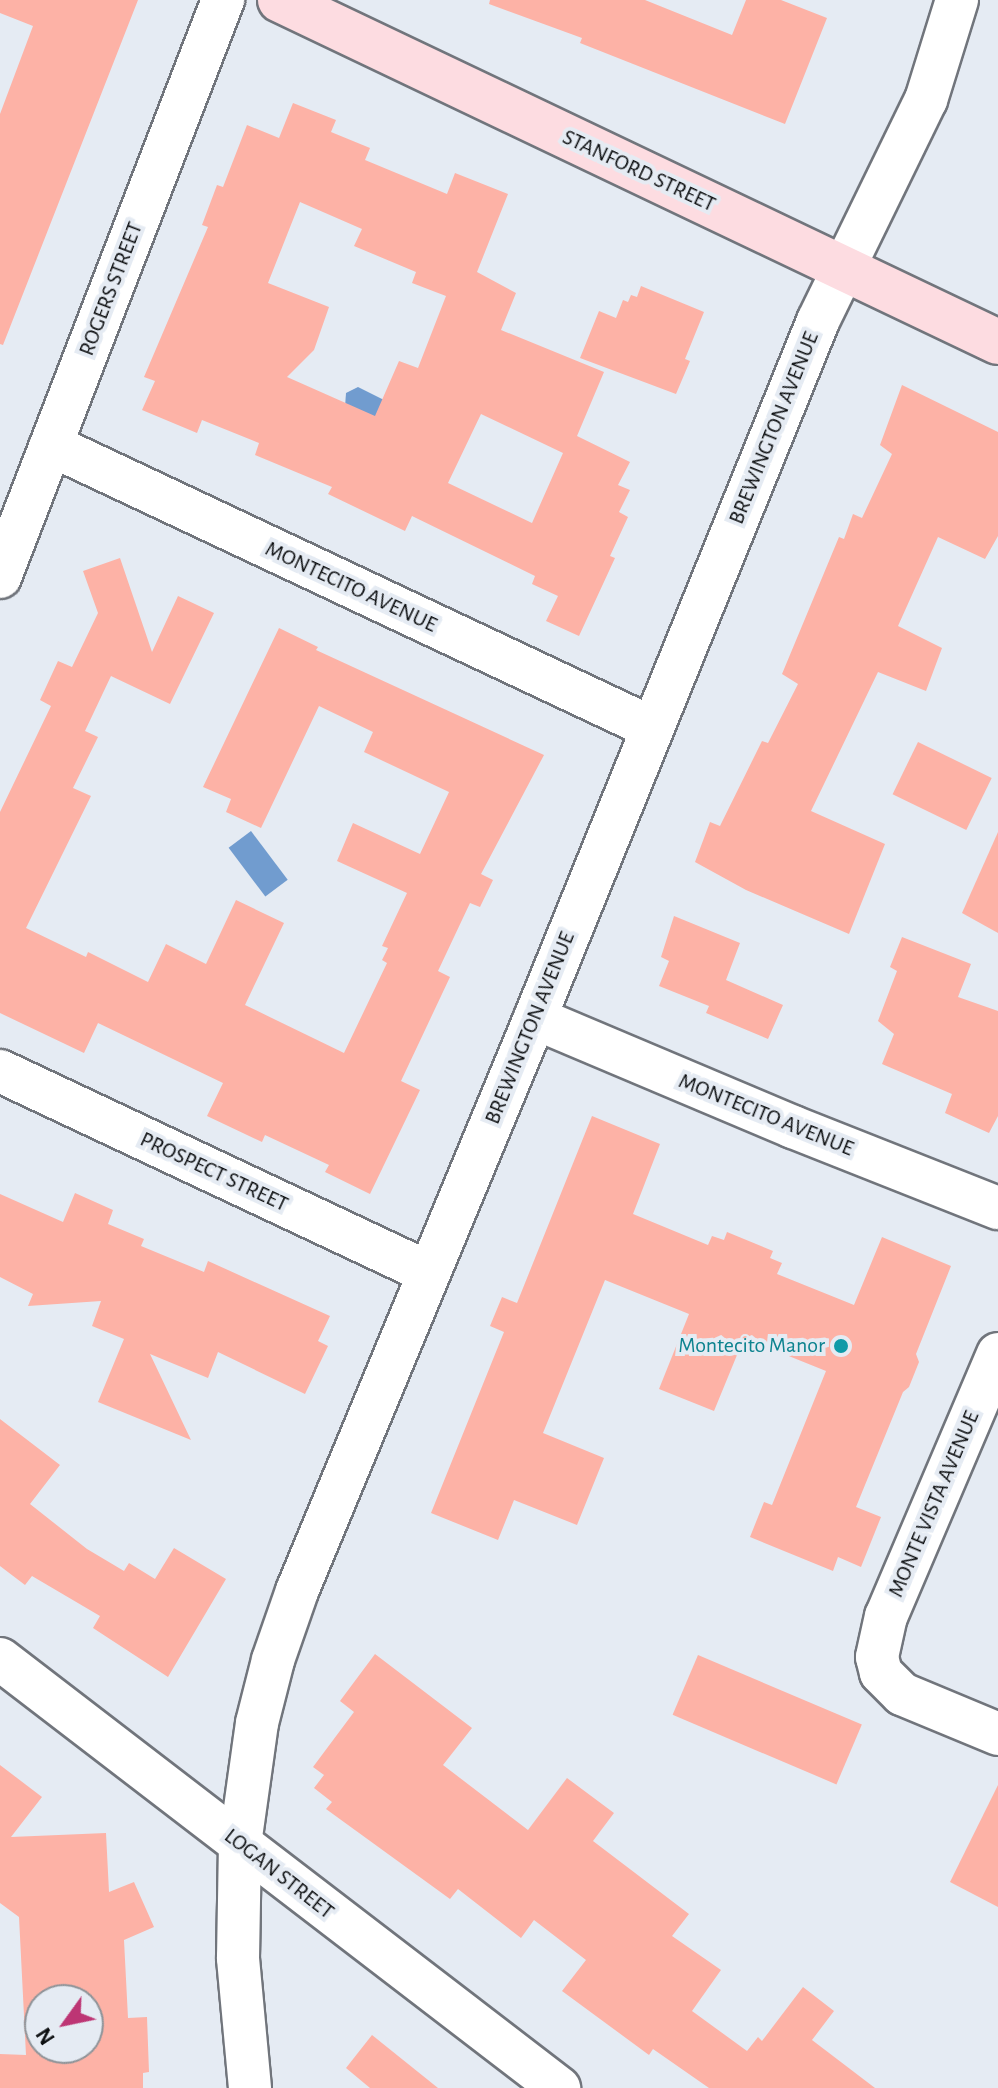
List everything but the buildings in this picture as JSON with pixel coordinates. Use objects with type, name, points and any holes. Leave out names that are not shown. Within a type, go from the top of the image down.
[{"type":"street","name":"ROGERS STREET","points":[[0,577],[223,0]]},
{"type":"street","name":"STANFORD STREET","points":[[280,0],[998,342]]},
{"type":"street","name":"BREWINGTON AVENUE","points":[[250,2088],[238,1958],[240,1844],[257,1723],[273,1660],[297,1591],[535,1018],[818,321],[926,100],[957,0]]},
{"type":"street","name":"MONTECITO AVENUE","points":[[51,445],[652,728]]},
{"type":"street","name":"MONTECITO AVENUE","points":[[535,1018],[793,1127],[998,1208]]},
{"type":"street","name":"PROSPECT STREET","points":[[0,1071],[428,1272]]},
{"type":"street","name":"MONTE VISTA AVENUE","points":[[998,1354],[886,1616],[878,1639],[877,1657],[881,1673],[902,1694],[998,1734]]},
{"type":"street","name":"LOGAN STREET","points":[[0,1659],[559,2088]]},
{"type":"water","points":[[358,387],[390,403],[388,421],[345,407],[346,393]]},
{"type":"water","points":[[251,831],[288,880],[265,897],[229,848]]},
{"type":"place","name":"Montecito Manor","points":[[841,1346]]}]
